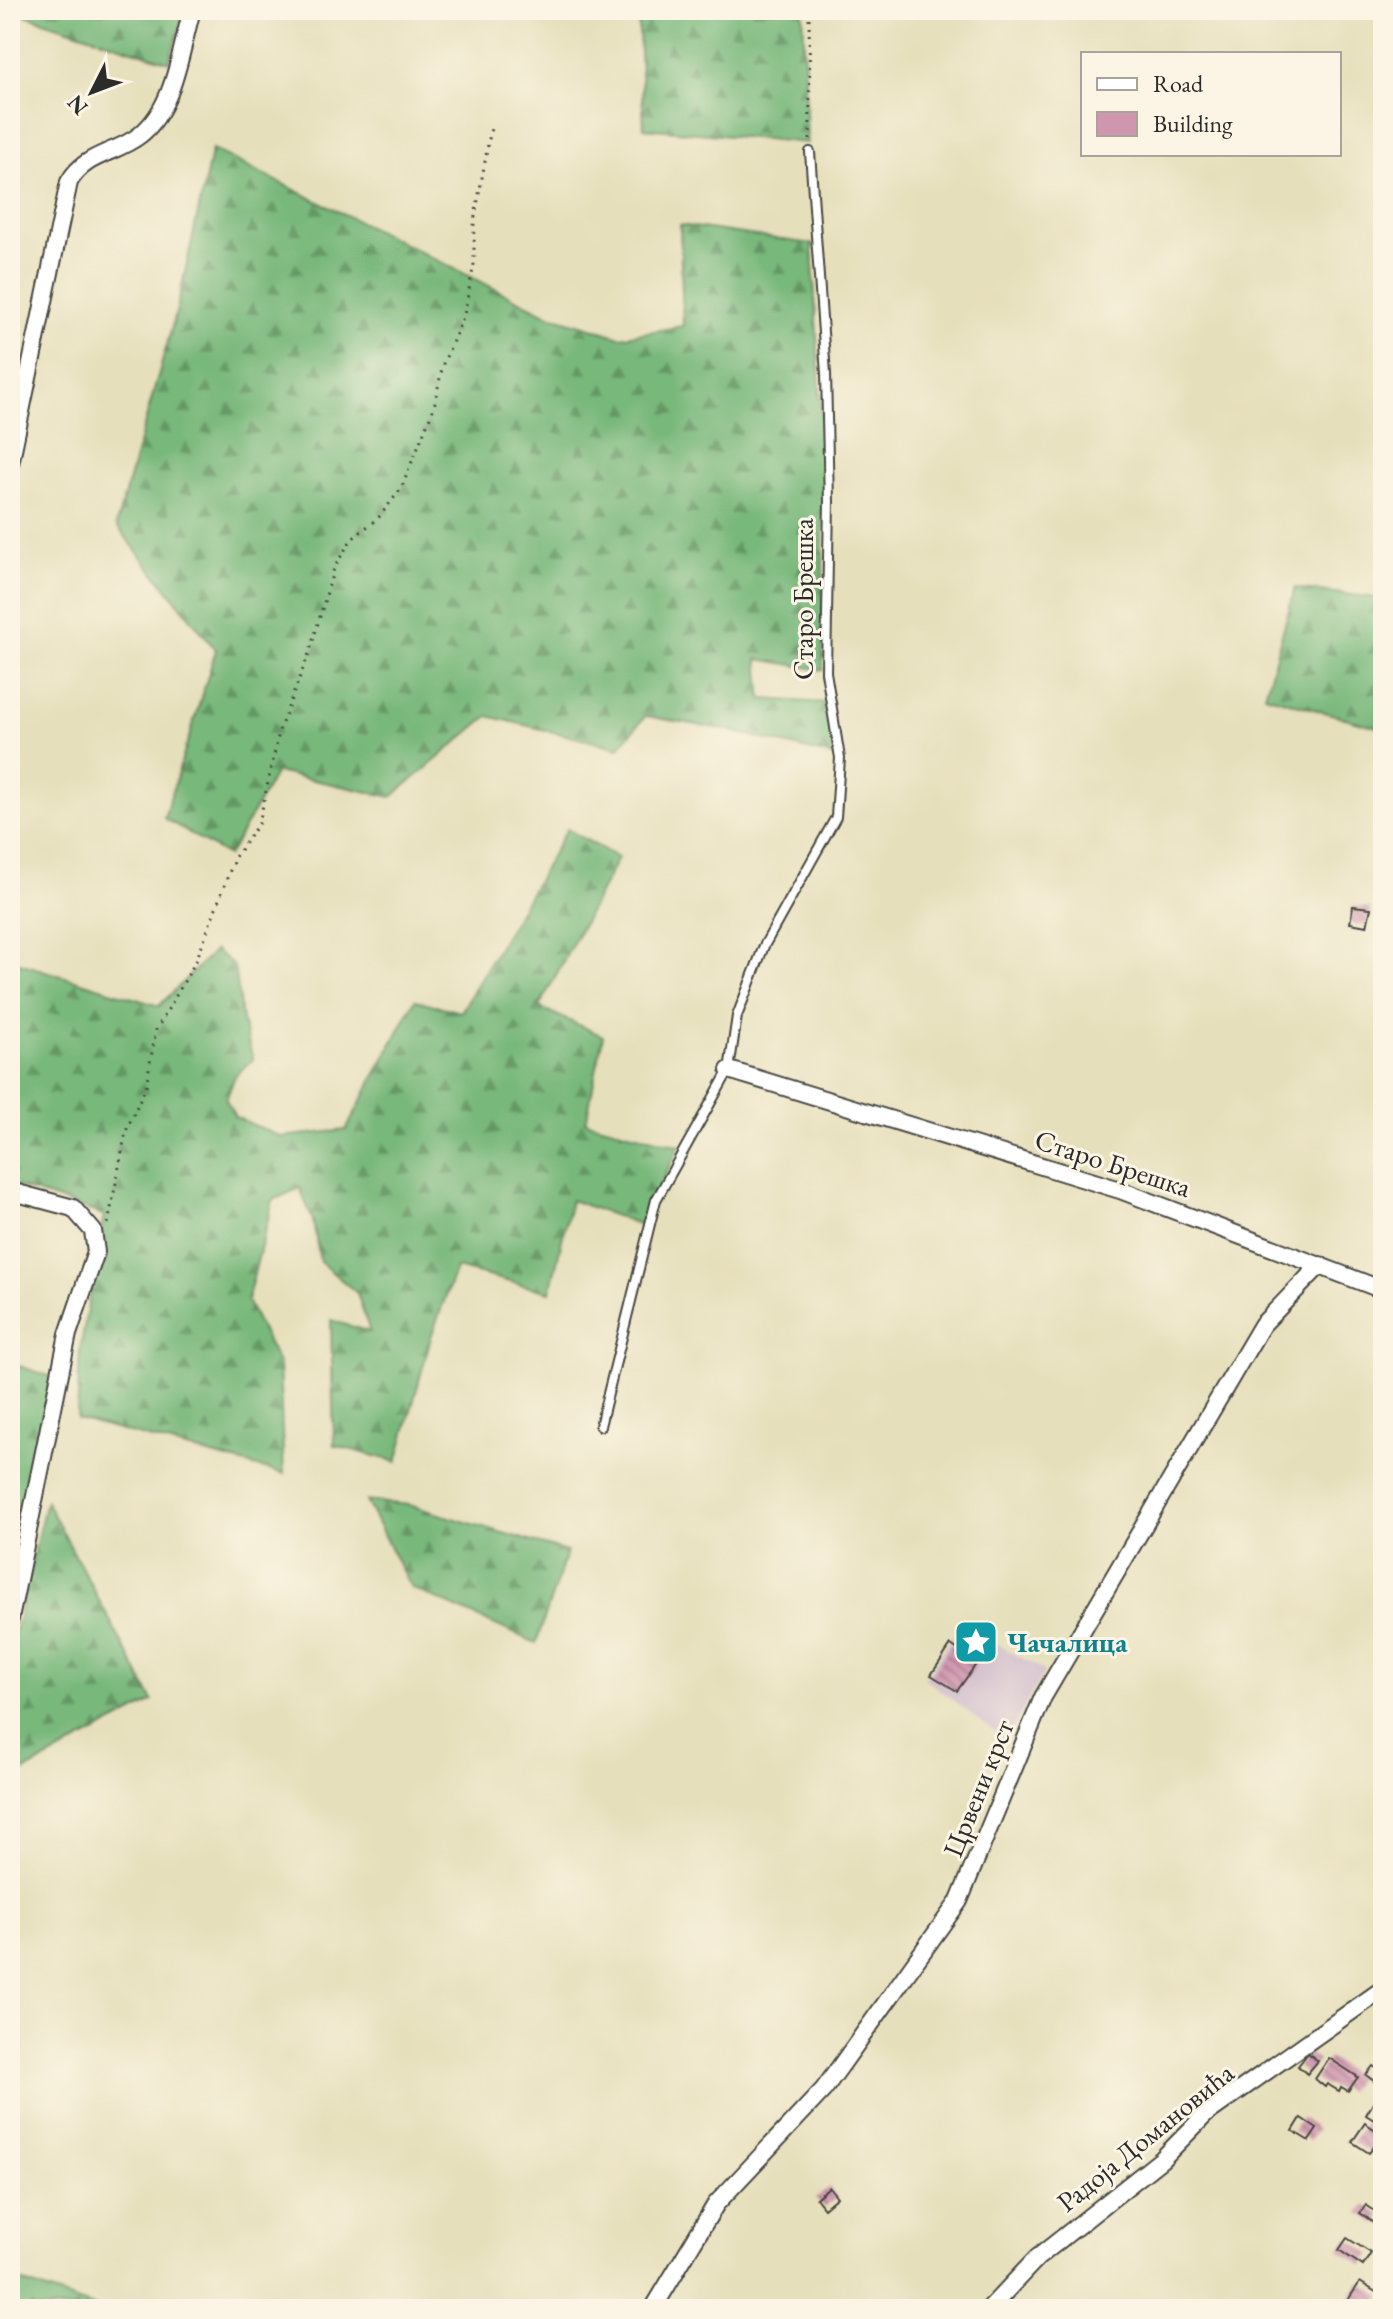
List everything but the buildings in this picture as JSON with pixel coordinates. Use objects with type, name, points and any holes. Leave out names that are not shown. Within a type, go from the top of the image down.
[{"type":"street","points":[[10,464],[69,182],[85,162],[133,140],[157,117],[169,93],[192,10]]},
{"type":"street","name":"Старо Брешка","points":[[729,1070],[1120,1190],[1383,1290]]},
{"type":"street","points":[[10,1191],[73,1208],[88,1222],[96,1249],[68,1334],[10,1619]]},
{"type":"street","name":"Црвени крст","points":[[653,2309],[716,2204],[824,2089],[959,1901],[1043,1697],[1262,1325],[1320,1265]]},
{"type":"street","name":"Радоја Домановића","points":[[989,2309],[1037,2258],[1162,2159],[1206,2114],[1383,1989]]},
{"type":"lane","name":"Старо Брешка","points":[[600,1426],[656,1200],[729,1070],[737,1016],[764,946],[836,817],[840,758],[826,672],[829,502],[826,374],[810,152]]},
{"type":"path","points":[[809,10],[810,152]]},
{"type":"path","points":[[96,1249],[110,1220],[126,1131],[146,1086],[156,1030],[196,961],[235,857],[259,823],[280,728],[310,651],[334,568],[351,540],[379,517],[401,489],[434,407],[443,364],[466,303],[474,264],[474,222],[491,128]]},
{"type":"shaded area","points":[[961,1624],[1045,1671],[1006,1740],[925,1679]]},
{"type":"green space","points":[[10,10],[185,10],[169,62]]},
{"type":"green space","points":[[614,10],[803,10],[807,143],[644,128],[638,13]]},
{"type":"green space","points":[[212,149],[546,314],[620,337],[683,326],[680,225],[812,244],[823,445],[823,670],[758,659],[762,699],[828,703],[837,757],[727,730],[645,716],[619,748],[488,716],[392,797],[276,772],[228,856],[164,818],[216,650],[116,525],[177,309]]},
{"type":"green space","points":[[1295,588],[1383,599],[1383,729],[1265,695]]},
{"type":"green space","points":[[567,829],[618,858],[539,1007],[603,1036],[586,1122],[680,1146],[641,1225],[571,1200],[550,1292],[456,1268],[431,1337],[397,1462],[334,1445],[331,1320],[370,1332],[357,1293],[320,1262],[313,1221],[300,1188],[273,1200],[247,1301],[279,1365],[284,1474],[77,1419],[80,1350],[104,1215],[10,1184],[10,960],[159,1006],[215,950],[234,966],[242,1020],[253,1059],[235,1076],[226,1100],[235,1117],[281,1137],[346,1130],[415,1000],[461,1012]]},
{"type":"green space","points":[[10,1363],[52,1377],[13,1567],[10,1566]]},
{"type":"green space","points":[[46,1501],[153,1701],[10,1779],[10,1652]]},
{"type":"green space","points":[[366,1501],[409,1505],[567,1552],[536,1643],[411,1588]]},
{"type":"green space","points":[[10,2278],[99,2309],[10,2309]]},
{"type":"place","name":"Чачалица","points":[[976,1642]]}]
